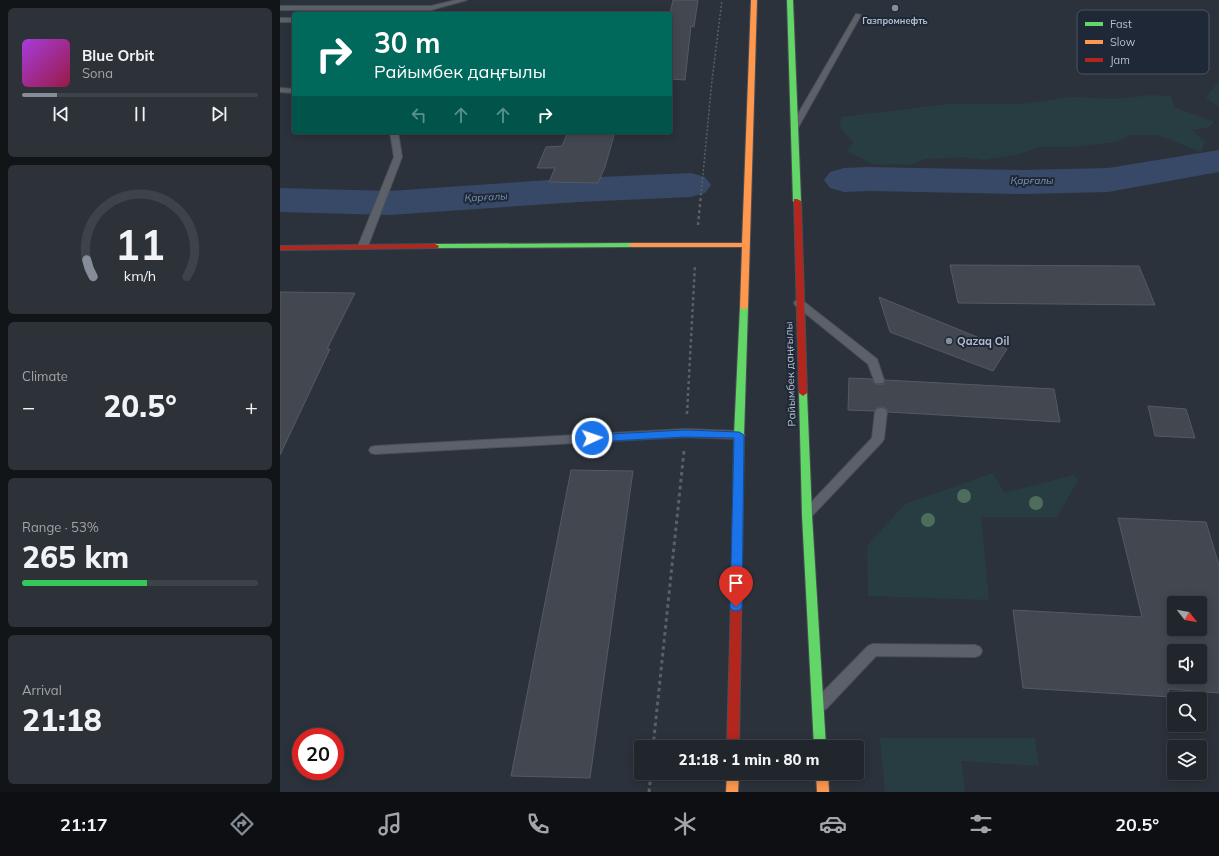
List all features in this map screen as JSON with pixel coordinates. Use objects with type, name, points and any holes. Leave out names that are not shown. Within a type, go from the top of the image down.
[{"type":"main road","points":[[733,740],[739,435],[747,245],[754,0]]},
{"type":"main road","name":"Райымбек даңғылы","points":[[790,0],[807,514],[820,740]]},
{"type":"main road","points":[[280,248],[363,246],[747,245]]},
{"type":"main road","points":[[732,792],[733,780]]},
{"type":"main road","points":[[822,780],[823,792]]},
{"type":"lane","points":[[411,12],[464,0]]},
{"type":"lane","points":[[280,8],[430,8]]},
{"type":"lane","points":[[795,126],[858,15]]},
{"type":"lane","points":[[280,20],[292,20]]},
{"type":"lane","points":[[280,90],[292,90]]},
{"type":"lane","points":[[363,246],[398,157],[394,134]]},
{"type":"lane","points":[[799,303],[873,362],[879,380]]},
{"type":"lane","points":[[807,514],[878,439],[881,412]]},
{"type":"lane","points":[[375,450],[685,433],[739,435]]},
{"type":"lane","points":[[818,708],[873,650],[975,651]]},
{"type":"path","points":[[654,740],[685,433],[696,245],[712,80],[722,0]]},
{"type":"path","points":[[649,792],[650,780]]},
{"type":"green space","points":[[1219,81],[1219,107],[1206,98]]},
{"type":"green space","points":[[1151,95],[1171,96],[1174,107],[1215,122],[1209,127],[1192,130],[1205,142],[1201,152],[1158,135],[1131,135],[1116,142],[1071,147],[1040,147],[1020,154],[984,160],[965,157],[925,159],[910,165],[872,164],[847,151],[853,142],[840,127],[841,117],[949,104],[1021,104],[1072,97],[1116,99]]},
{"type":"green space","points":[[993,473],[1004,493],[1074,475],[1078,480],[1057,517],[981,517],[989,600],[868,596],[867,546],[905,504]]},
{"type":"green space","points":[[880,738],[1035,738],[1039,766],[961,761],[965,792],[885,792]]},
{"type":"building","points":[[673,0],[698,0],[694,27],[691,26],[685,80],[672,79],[672,12],[670,12]]},
{"type":"building","points":[[567,134],[614,134],[605,167],[598,183],[549,182],[555,168],[537,168],[546,147],[562,146]]},
{"type":"building","points":[[950,265],[1139,266],[1155,305],[958,303]]},
{"type":"building","points":[[280,292],[355,293],[327,349],[330,349],[280,455]]},
{"type":"building","name":"Qazaq Oil","points":[[879,297],[1007,349],[993,371],[890,332]]},
{"type":"building","points":[[849,378],[872,379],[875,384],[884,384],[885,380],[1054,389],[1060,422],[888,412],[886,408],[881,407],[874,411],[848,410]]},
{"type":"building","points":[[1148,406],[1186,409],[1195,438],[1155,436]]},
{"type":"building","points":[[571,470],[633,471],[590,778],[511,776]]},
{"type":"building","points":[[1118,518],[1206,522],[1219,565],[1219,693],[1168,689],[1169,692],[1167,692],[1167,697],[1023,688],[1013,610],[1142,617]]},
{"type":"waterway","name":"Қарғалы","points":[[844,180],[869,179],[1023,182],[1108,180],[1219,161]]},
{"type":"waterway","name":"Қарғалы","points":[[280,200],[389,203],[578,190],[691,185]]},
{"type":"traffic: fast","points":[[790,0],[797,201]]},
{"type":"traffic: fast","points":[[435,246],[632,245]]},
{"type":"traffic: fast","points":[[737,564],[739,435],[744,307]]},
{"type":"traffic: fast","points":[[803,393],[807,515],[820,740]]},
{"type":"traffic: slow","points":[[744,307],[754,0]]},
{"type":"traffic: slow","points":[[632,245],[747,245]]},
{"type":"traffic: slow","points":[[732,792],[733,780]]},
{"type":"traffic: slow","points":[[822,780],[823,792]]},
{"type":"traffic: jam","points":[[797,201],[803,393]]},
{"type":"traffic: jam","points":[[280,248],[435,246]]},
{"type":"traffic: jam","points":[[733,740],[737,564]]},
{"type":"place","name":"Газпромнефть","points":[[895,8]]},
{"type":"place","name":"Qazaq Oil","points":[[949,341]]},
{"type":"route","points":[[592,438],[685,433],[739,435],[736,607]]}]
